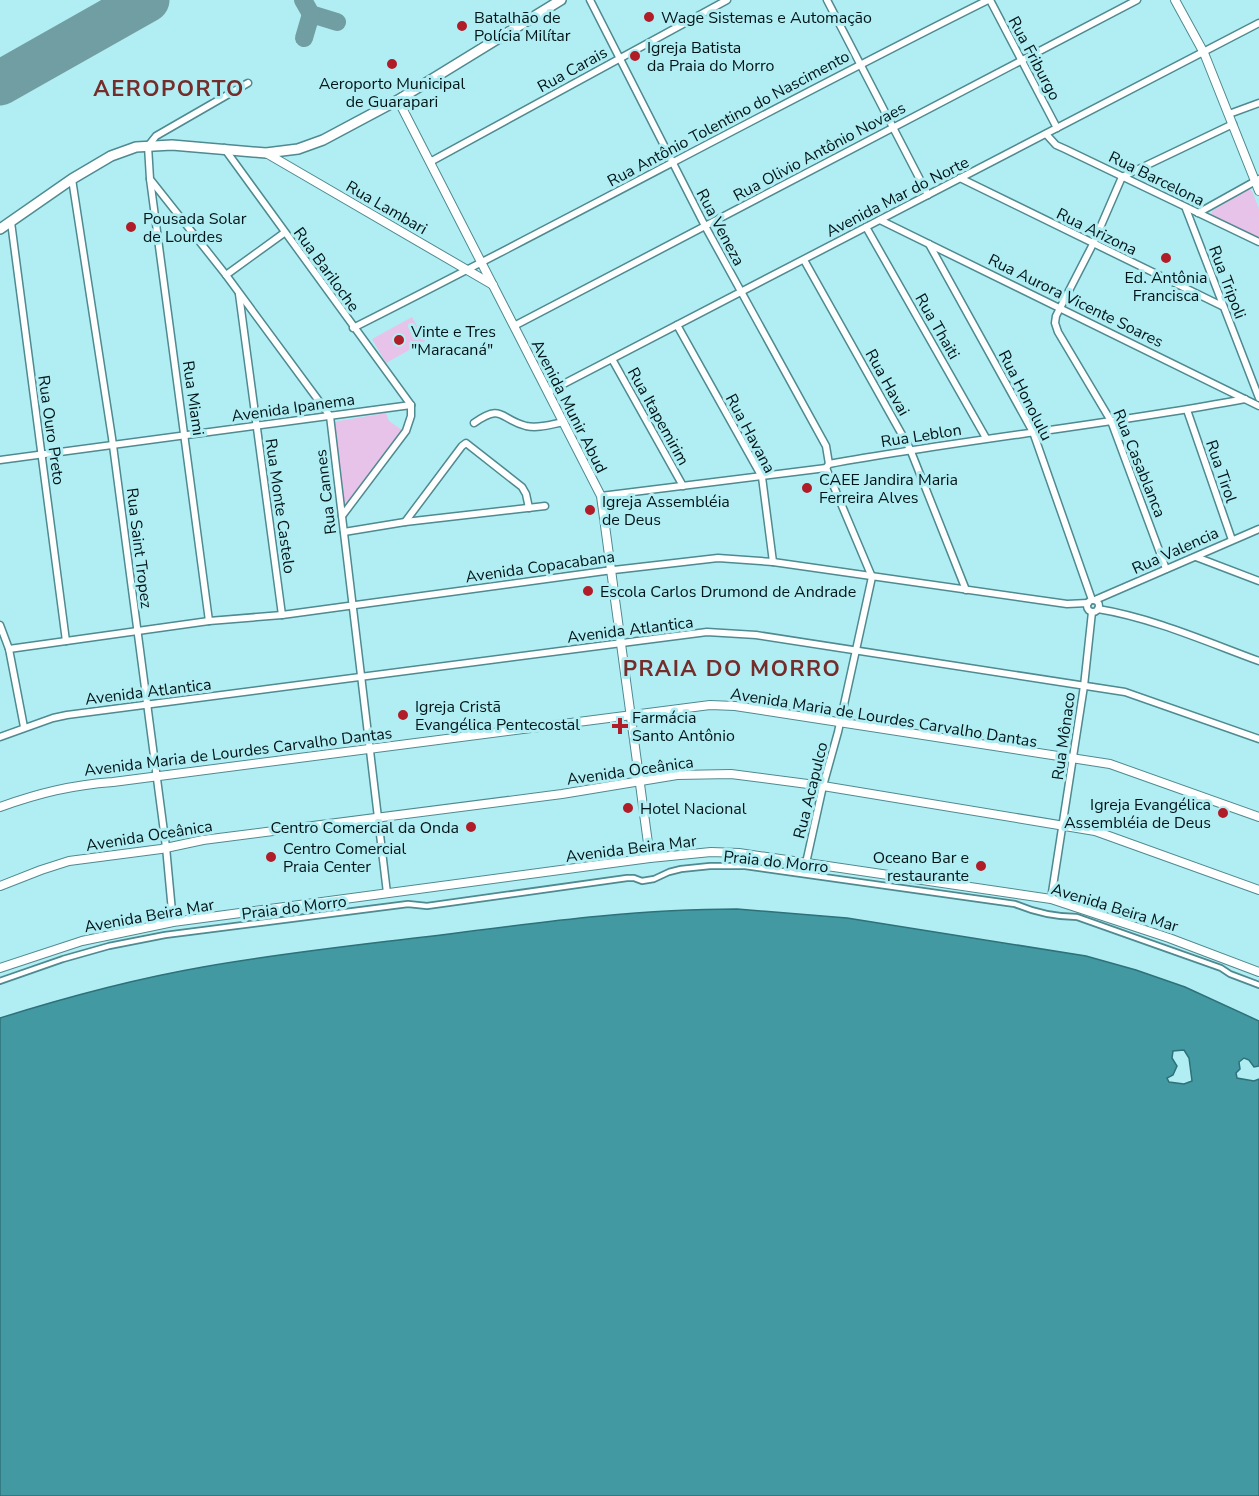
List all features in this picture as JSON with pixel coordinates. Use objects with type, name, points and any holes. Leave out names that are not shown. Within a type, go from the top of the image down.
[{"type":"main road","points":[[0,229],[72,179],[111,156],[136,147],[172,145],[266,153],[298,149],[323,140],[398,100],[561,0]]},
{"type":"street","name":"Rua Veneza","points":[[590,0],[705,226],[826,446],[828,466],[872,577]]},
{"type":"street","name":"Rua Carais","points":[[430,162],[727,0]]},
{"type":"street","name":"Rua Friburgo","points":[[989,0],[1057,128]]},
{"type":"street","name":"Rua Antônio Tolentino do Nascimento","points":[[353,328],[482,263],[860,63],[989,0]]},
{"type":"street","name":"Rua Olivio Antônio Novaes","points":[[514,326],[1137,0]]},
{"type":"street","points":[[1175,0],[1204,53],[1257,180],[1259,191]]},
{"type":"street","points":[[829,1],[928,195]]},
{"type":"street","name":"Avenida Mar do Norte","points":[[548,392],[1259,24]]},
{"type":"street","points":[[150,179],[147,146],[156,136],[248,83]]},
{"type":"street","name":"Avenida Munir Abud","points":[[398,100],[601,496],[613,570],[650,858]]},
{"type":"street","points":[[1229,114],[1259,103]]},
{"type":"street","points":[[1061,307],[1093,244],[1122,177],[1233,124]]},
{"type":"street","name":"Rua Barcelona","points":[[1046,134],[1056,145],[1259,242]]},
{"type":"street","name":"Rua Bariloche","points":[[223,148],[411,405]]},
{"type":"street","name":"Rua Lambari","points":[[266,153],[493,285]]},
{"type":"street","name":"Rua Arizona","points":[[960,178],[1222,306]]},
{"type":"street","name":"Rua Saint Tropez","points":[[72,179],[113,445],[166,847],[173,922]]},
{"type":"street","name":"Rua Cannes","points":[[150,179],[226,275],[330,416],[387,893]]},
{"type":"street","name":"Rua Miami","points":[[150,179],[209,621]]},
{"type":"street","points":[[1198,213],[1257,180]]},
{"type":"street","name":"Rua Tripoli","points":[[1186,208],[1259,398]]},
{"type":"street","name":"Rua Aurora Vicente Soares","points":[[880,220],[1259,406]]},
{"type":"street","name":"Rua Ouro Preto","points":[[10,222],[66,641]]},
{"type":"street","name":"Rua Thaiti","points":[[866,227],[987,438]]},
{"type":"street","points":[[226,275],[284,233]]},
{"type":"street","name":"Rua Honolulu","points":[[929,244],[1033,432],[1095,604]]},
{"type":"street","name":"Rua Havai","points":[[804,260],[910,449],[966,590]]},
{"type":"street","name":"Rua Monte Castelo","points":[[239,293],[282,615]]},
{"type":"street","name":"Rua Casablanca","points":[[1061,307],[1055,323],[1058,332],[1111,421],[1166,569]]},
{"type":"street","name":"Rua Havana","points":[[677,325],[762,477],[773,562]]},
{"type":"street","name":"Rua Itapemirim","points":[[612,359],[683,486]]},
{"type":"street","name":"Rua Leblon","points":[[601,496],[762,477],[910,449],[1187,410],[1245,399]]},
{"type":"street","points":[[342,516],[406,431],[411,416],[411,405]]},
{"type":"street","name":"Avenida Ipanema","points":[[0,460],[411,405]]},
{"type":"street","name":"Rua Tirol","points":[[1187,410],[1232,540]]},
{"type":"street","points":[[474,423],[491,412],[496,412],[516,423],[533,427],[564,422]]},
{"type":"street","points":[[405,522],[466,443],[522,487],[529,508]]},
{"type":"street","points":[[344,532],[405,522],[545,506]]},
{"type":"street","name":"Rua Valencia","points":[[1095,604],[1166,569],[1259,529]]},
{"type":"street","points":[[1196,557],[1259,581]]},
{"type":"street","name":"Avenida Copacabana","points":[[9,649],[209,621],[282,615],[718,558],[773,562],[966,590],[1074,604],[1095,604],[1112,612],[1157,624],[1259,661]]},
{"type":"street","points":[[840,724],[872,577]]},
{"type":"street","name":"Rua Mônaco","points":[[1051,899],[1095,604]]},
{"type":"street","points":[[0,625],[9,649],[24,728]]},
{"type":"street","name":"Avenida Atlantica","points":[[0,737],[67,715],[707,632],[731,632],[1125,692],[1259,739]]},
{"type":"street","name":"Avenida Maria de Lourdes Carvalho Dantas","points":[[0,807],[75,785],[710,705],[735,706],[1110,764],[1259,817]]},
{"type":"street","name":"Rua Acapulco","points":[[806,863],[840,724]]},
{"type":"street","name":"Avenida Oceânica","points":[[0,886],[69,861],[202,840],[677,776],[720,773],[823,786],[923,804],[1063,824],[1116,838],[1259,890]]},
{"type":"street","name":"Avenida Beira Mar","points":[[0,968],[82,941],[173,922],[650,858],[711,852],[739,853],[1051,899],[1160,934],[1259,972]]},
{"type":"street","name":"Praia do Morro","points":[[0,981],[109,946],[165,935],[408,904],[427,906],[627,878],[642,881],[654,879],[669,872],[721,866],[745,866],[1015,904],[1026,909],[1077,917],[1221,968],[1230,974],[1259,985]]},
{"type":"shaded area","points":[[1248,189],[1252,191],[1259,209],[1259,240],[1211,215],[1212,211]]},
{"type":"shaded area","name":"Vinte e Tres \"Maracaná\"","points":[[412,317],[425,341],[386,363],[372,339]]},
{"type":"shaded area","points":[[386,413],[389,421],[402,430],[345,507],[333,422]]},
{"type":"water","points":[[737,909],[847,918],[1086,956],[1185,987],[1259,1021],[1259,1066],[1254,1067],[1249,1060],[1244,1058],[1239,1062],[1240,1069],[1236,1073],[1237,1078],[1254,1081],[1259,1079],[1259,1496],[0,1496],[0,1018],[126,983],[230,962],[541,922],[619,914]],"holes":[[[1184,1050],[1189,1058],[1192,1081],[1184,1084],[1169,1082],[1167,1078],[1173,1075],[1177,1066],[1172,1058],[1173,1051]]]},
{"type":"taxiway","points":[[303,0],[311,14],[337,22]]},
{"type":"taxiway","points":[[304,38],[311,14]]},
{"type":"runway","points":[[0,83],[147,0]]},
{"type":"place","name":"Wage Sistemas e Automação","points":[[649,17]]},
{"type":"place","name":"Batalhão de Polícia Milítar","points":[[462,26]]},
{"type":"place","name":"Igreja Batista da Praia do Morro","points":[[635,56]]},
{"type":"place","name":"Aeroporto Municipal de Guarapari","points":[[392,64]]},
{"type":"place","name":"Pousada Solar de Lourdes","points":[[131,227]]},
{"type":"place","name":"Ed. Antônia Francisca","points":[[1166,258]]},
{"type":"place","name":"Vinte e Tres \"Maracaná\"","points":[[399,340]]},
{"type":"place","name":"CAEE Jandira Maria Ferreira Alves","points":[[807,488]]},
{"type":"place","name":"Igreja Assembléia de Deus","points":[[590,510]]},
{"type":"place","name":"Escola Carlos Drumond de Andrade","points":[[588,591]]},
{"type":"place","name":"Igreja Cristã Evangélica Pentecostal","points":[[403,715]]},
{"type":"place","name":"Farmácia Santo Antônio","points":[[620,726]]},
{"type":"place","name":"Hotel Nacional","points":[[628,808]]},
{"type":"place","name":"Igreja Evangélica Assembléia de Deus","points":[[1223,813]]},
{"type":"place","name":"Centro Comercial da Onda","points":[[471,827]]},
{"type":"place","name":"Centro Comercial Praia Center","points":[[271,857]]},
{"type":"place","name":"Oceano Bar e restaurante","points":[[981,866]]},
{"type":"district","name":"AEROPORTO","points":[[169,88]]},
{"type":"district","name":"PRAIA DO MORRO","points":[[732,668]]}]
